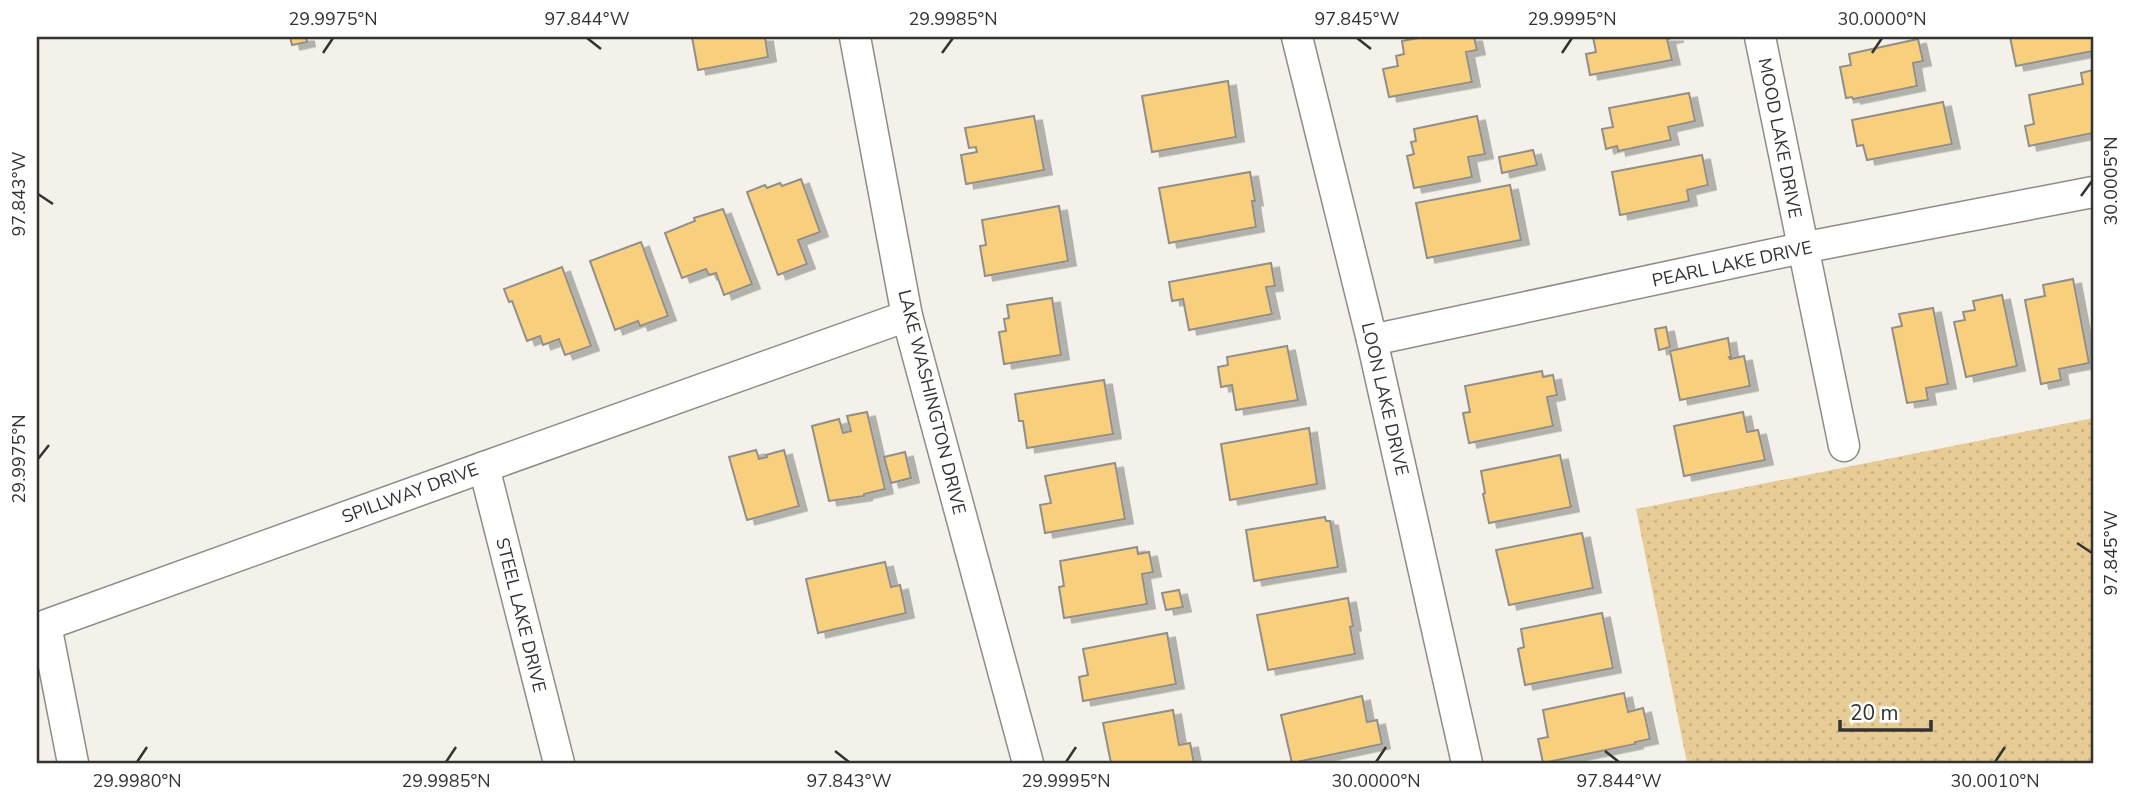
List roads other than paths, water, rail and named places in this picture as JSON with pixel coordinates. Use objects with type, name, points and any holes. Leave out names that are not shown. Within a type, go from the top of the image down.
[{"type":"street","name":"LAKE WASHINGTON DRIVE","points":[[855,37],[907,316],[1028,763]]},
{"type":"street","name":"LOON LAKE DRIVE","points":[[1297,37],[1372,340],[1467,763]]},
{"type":"street","name":"MOOD LAKE DRIVE","points":[[1759,37],[1844,446]]},
{"type":"street","name":"PEARL LAKE DRIVE","points":[[1372,340],[1802,248],[2093,192]]},
{"type":"street","name":"SPILLWAY DRIVE","points":[[73,763],[46,625],[907,316]]},
{"type":"street","name":"STEEL LAKE DRIVE","points":[[484,467],[559,763]]}]
